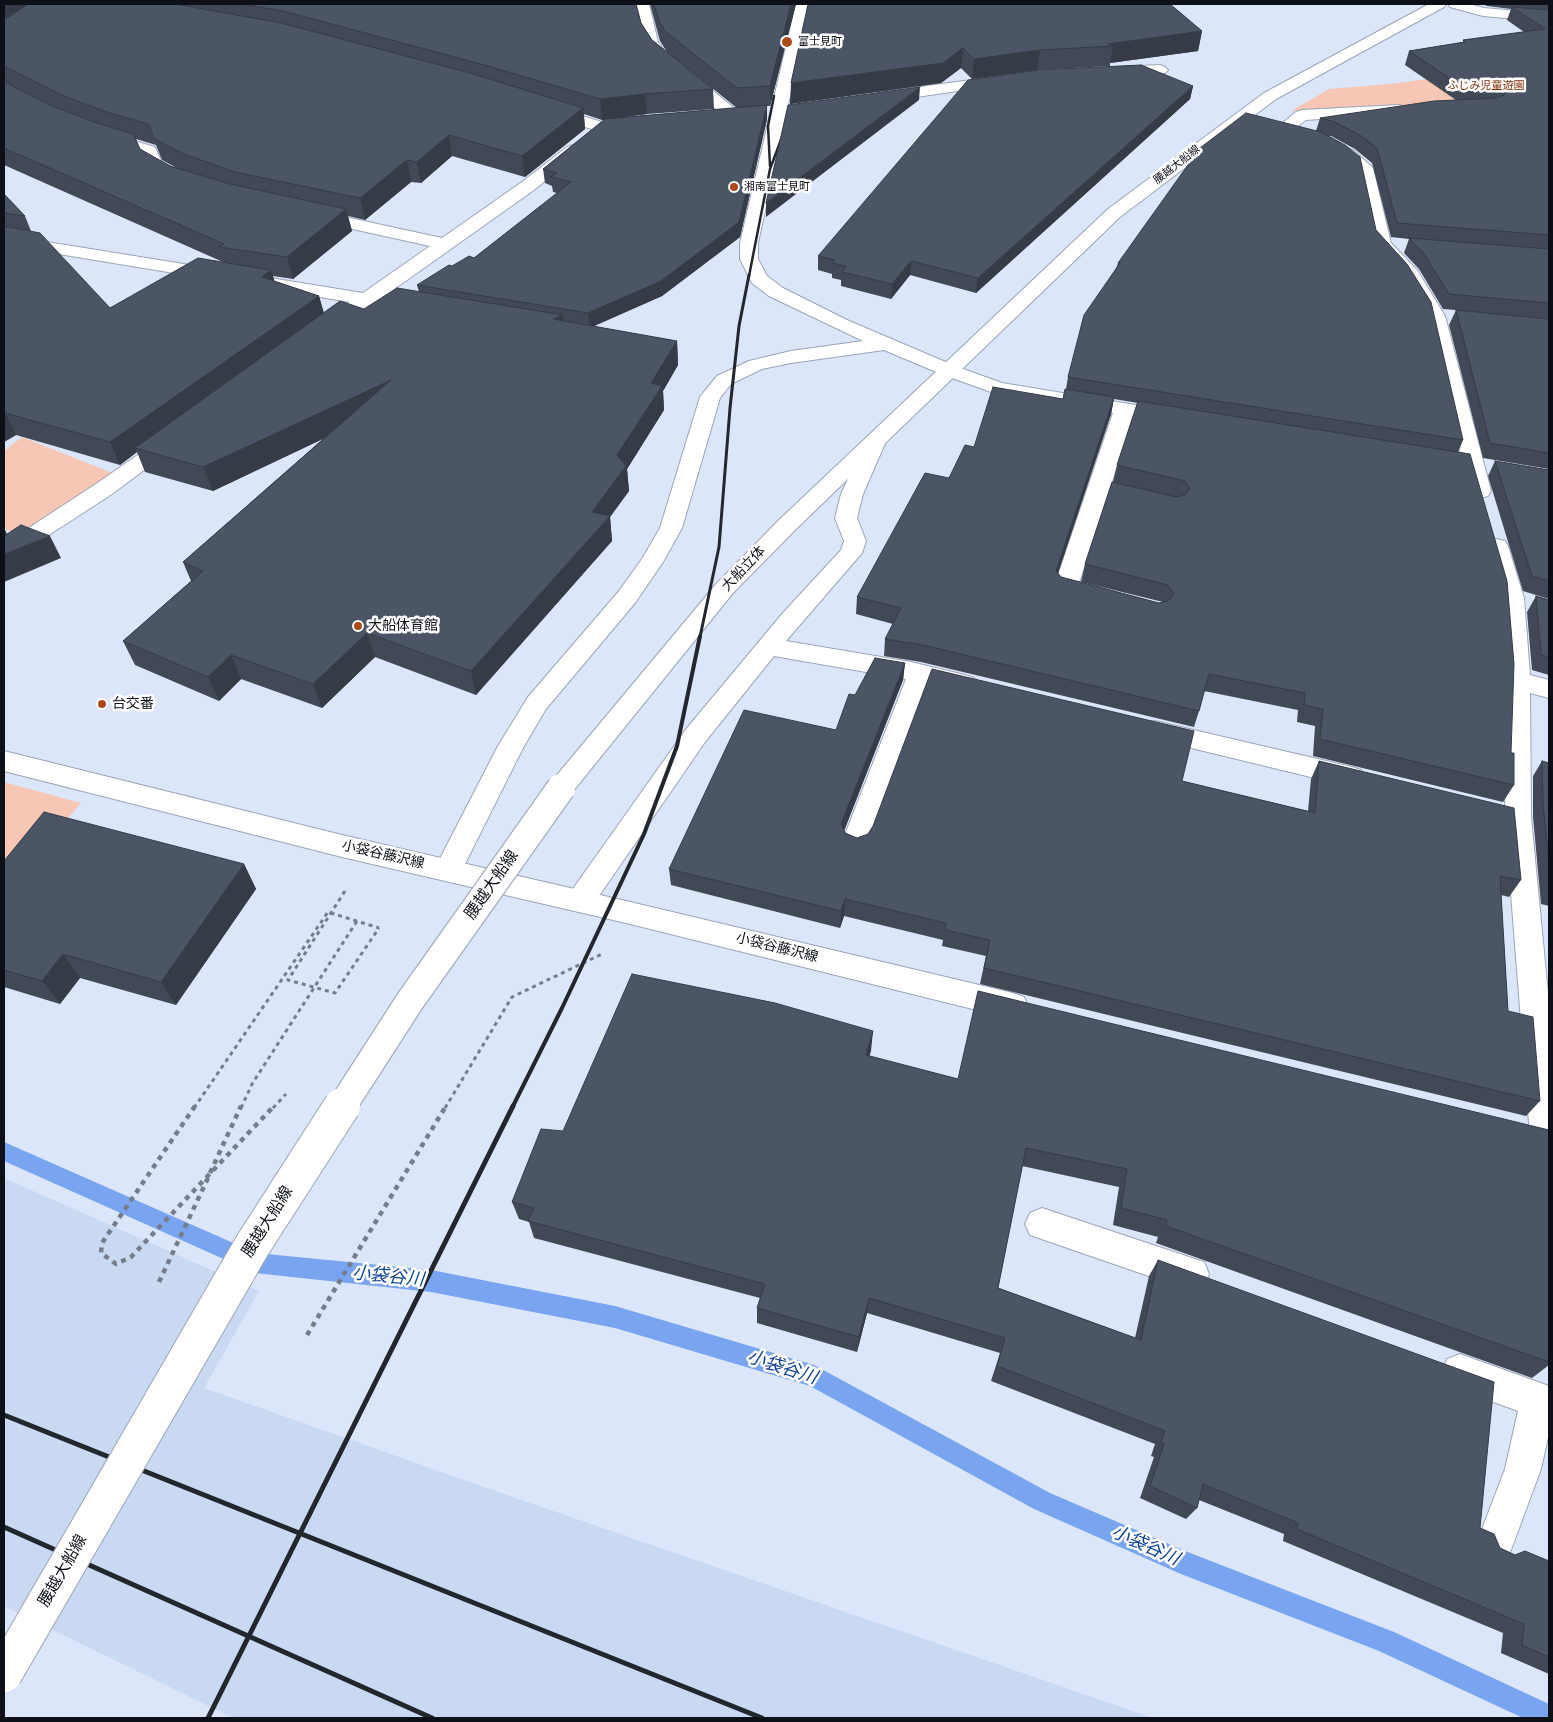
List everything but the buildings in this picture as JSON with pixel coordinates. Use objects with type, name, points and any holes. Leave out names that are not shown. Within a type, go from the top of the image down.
[{"type":"street","points":[[642,4],[651,42],[660,56],[733,115]]},
{"type":"street","points":[[803,4],[749,243],[749,258],[759,279],[776,292],[884,344],[998,388],[1192,420]]},
{"type":"street","name":"腰越大船線","points":[[948,370],[1114,213],[1237,119],[1270,96],[1439,4]]},
{"type":"street","points":[[1455,4],[1483,12],[1549,18]]},
{"type":"street","points":[[1106,73],[1160,70]]},
{"type":"street","points":[[869,98],[1018,79]]},
{"type":"street","points":[[535,106],[601,127],[647,121]]},
{"type":"street","points":[[708,116],[780,112],[798,109]]},
{"type":"street","points":[[1282,130],[1302,115],[1411,109]]},
{"type":"street","points":[[1237,119],[1324,141],[1348,154],[1365,168],[1382,244],[1411,274],[1445,317],[1472,466],[1488,518],[1522,601],[1509,815],[1547,1137],[1516,1129]]},
{"type":"street","points":[[312,339],[528,186],[601,127]]},
{"type":"street","points":[[91,131],[149,150],[154,164],[191,183]]},
{"type":"street","points":[[301,212],[444,244]]},
{"type":"street","points":[[4,240],[396,303]]},
{"type":"street","points":[[1382,244],[1412,247]]},
{"type":"street","points":[[448,870],[511,746],[537,703],[627,597],[652,562],[671,528],[710,397],[724,380],[756,365],[791,357],[884,344]]},
{"type":"street","name":"大船立体","points":[[561,788],[725,588],[788,524],[948,370]]},
{"type":"street","points":[[1111,598],[1066,587],[1108,490],[1125,409]]},
{"type":"street","points":[[4,554],[104,489],[185,431]]},
{"type":"street","points":[[580,901],[696,735],[790,620],[851,553],[855,541],[846,518],[852,494],[876,439]]},
{"type":"street","points":[[768,647],[921,673],[989,690]]},
{"type":"street","points":[[856,842],[921,673]]},
{"type":"street","points":[[1518,681],[1549,689]]},
{"type":"street","points":[[1133,724],[1374,782]]},
{"type":"street","name":"小袋谷藤沢線","points":[[4,761],[1041,1013]]},
{"type":"street","name":"腰越大船線","points":[[4,1674],[252,1246],[410,1001],[561,788]]},
{"type":"street","points":[[1042,1224],[1218,1283]]},
{"type":"street","points":[[1428,1360],[1544,1403],[1523,1469],[1495,1545]]},
{"type":"path","points":[[292,1088],[131,1257],[116,1264],[101,1253],[102,1243],[328,912],[357,921],[379,928],[335,993],[288,980],[348,886]]},
{"type":"path","points":[[159,1282],[252,1084],[357,921]]},
{"type":"path","points":[[307,1335],[512,997],[605,952]]},
{"type":"shaded area","points":[[4,1178],[259,1291],[204,1388],[481,1486],[1153,1718],[233,1718],[4,1606]]},
{"type":"green space","name":"ふじみ児童遊園","points":[[1549,63],[1488,101],[1291,111],[1329,89],[1390,84]]},
{"type":"green space","points":[[22,437],[115,474],[19,536],[4,528],[4,451]]},
{"type":"green space","points":[[4,782],[81,803],[9,887],[4,886]]},
{"type":"waterway","name":"小袋谷川","points":[[4,1151],[255,1263],[431,1281],[615,1317],[814,1376],[1042,1501],[1181,1562],[1385,1641],[1549,1717]]},
{"type":"railway","points":[[770,166],[768,126],[774,96]]},
{"type":"railway","points":[[749,276],[770,169],[782,137]]},
{"type":"railway","points":[[700,637],[719,547],[730,408],[739,326],[749,275]]},
{"type":"railway","points":[[513,1106],[562,1008],[644,834],[677,746],[700,636]]},
{"type":"railway","points":[[300,1533],[513,1106]]},
{"type":"railway","points":[[4,1415],[300,1533]]},
{"type":"railway","points":[[4,1527],[249,1636]]},
{"type":"railway","points":[[249,1636],[300,1533]]},
{"type":"railway","points":[[300,1533],[762,1718]]},
{"type":"railway","points":[[208,1718],[249,1636]]},
{"type":"railway","points":[[249,1636],[432,1718]]},
{"type":"place","name":"富士見町","points":[[787,42]]},
{"type":"place","name":"湘南富士見町","points":[[734,187]]},
{"type":"place","name":"大船体育館","points":[[358,626]]},
{"type":"place","name":"台交番","points":[[102,704]]}]
